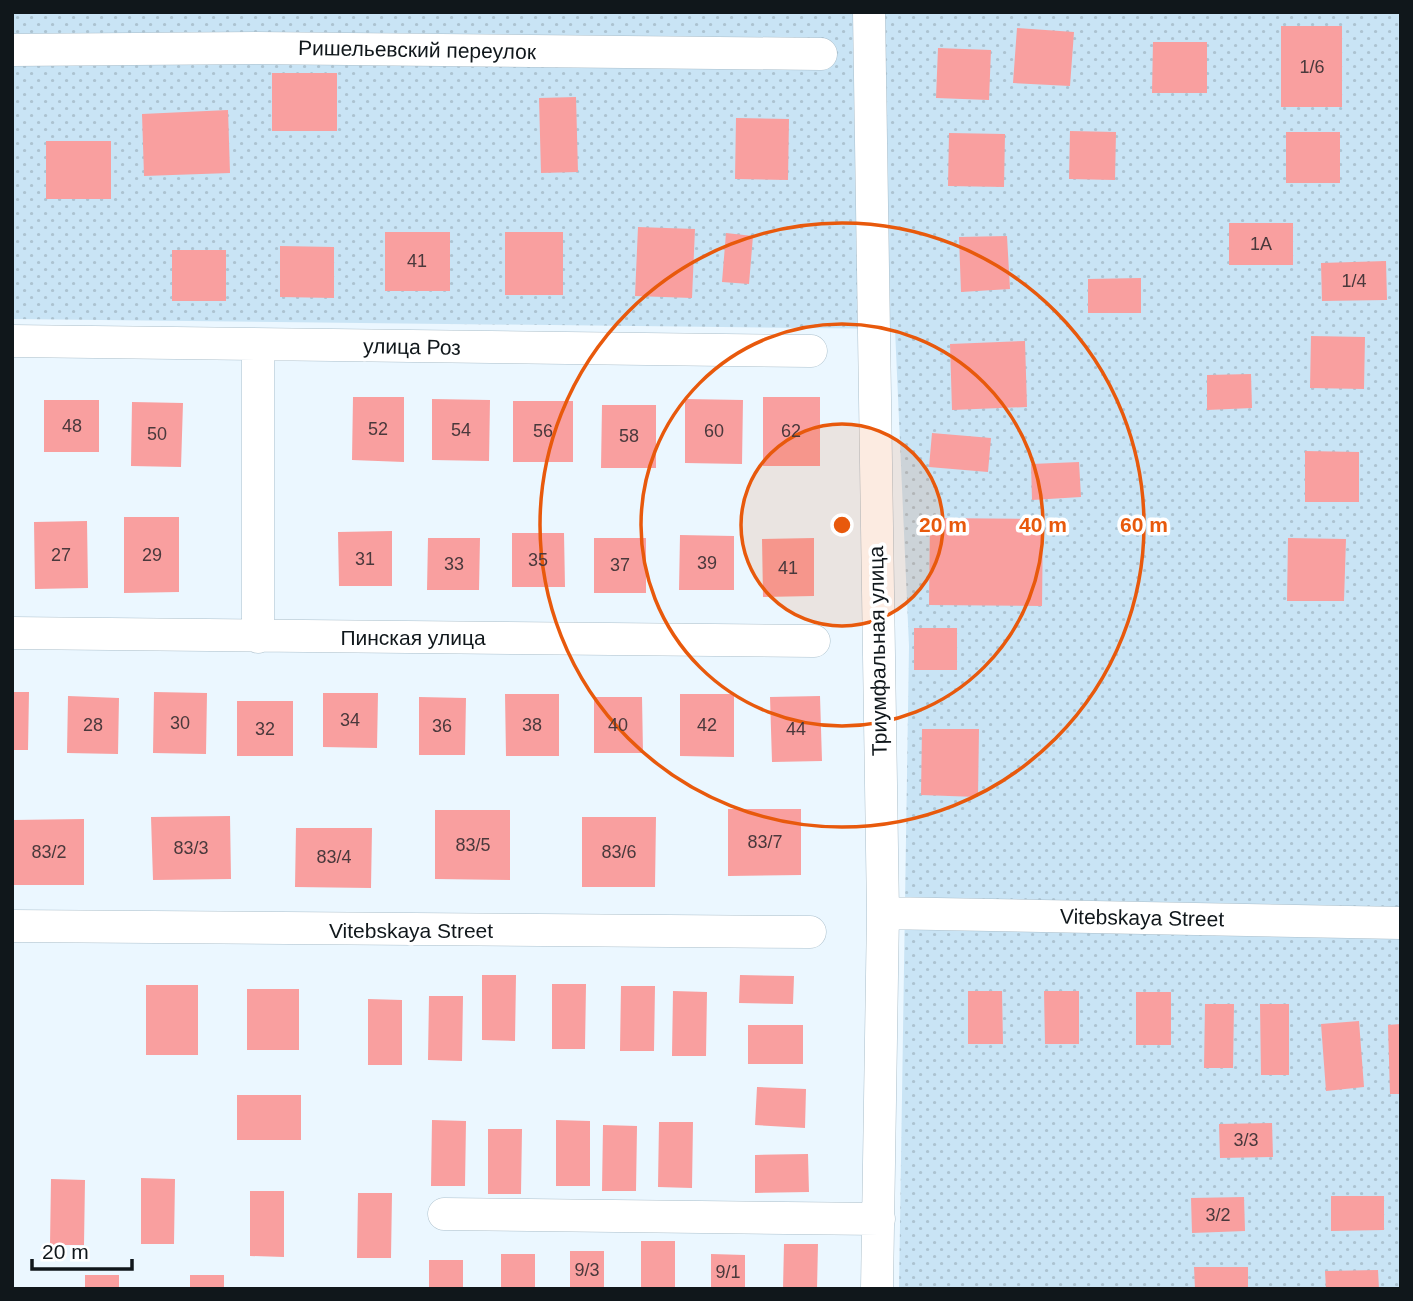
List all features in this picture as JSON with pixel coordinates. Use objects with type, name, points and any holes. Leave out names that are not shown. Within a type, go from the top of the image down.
[{"type":"street","name":"Триумфальная улица","points":[[869,12],[883,913],[877,1289]]},
{"type":"street","name":"Ришельевский переулок","points":[[12,50],[256,48],[821,54]]},
{"type":"street","name":"улица Роз","points":[[12,341],[811,351]]},
{"type":"street","points":[[258,346],[258,637]]},
{"type":"street","name":"Пинская улица","points":[[12,632],[258,637],[814,641]]},
{"type":"street","name":"Vitebskaya Street","points":[[883,913],[1401,923]]},
{"type":"street","name":"Vitebskaya Street","points":[[12,926],[810,932]]},
{"type":"street","points":[[444,1214],[878,1219]]},
{"type":"shaded area","points":[[12,12],[1401,12],[1401,1289],[899,1289],[909,646],[895,329],[12,319]]},
{"type":"building","points":[[1281,26],[1342,26],[1342,107],[1281,107]]},
{"type":"building","points":[[1017,28],[1074,32],[1070,86],[1013,83]]},
{"type":"building","points":[[1153,42],[1207,42],[1207,93],[1152,93]]},
{"type":"building","points":[[938,48],[991,50],[989,100],[936,98]]},
{"type":"building","points":[[272,73],[337,73],[337,131],[272,131]]},
{"type":"building","points":[[576,97],[578,172],[541,173],[539,98]]},
{"type":"building","points":[[228,110],[230,173],[144,176],[142,114]]},
{"type":"building","points":[[736,118],[789,119],[788,180],[735,179]]},
{"type":"building","points":[[1070,131],[1116,132],[1115,180],[1069,179]]},
{"type":"building","points":[[1286,132],[1340,132],[1340,183],[1286,183]]},
{"type":"building","points":[[949,133],[1005,134],[1004,187],[948,186]]},
{"type":"building","points":[[46,141],[111,141],[111,199],[46,199]]},
{"type":"building","points":[[1229,223],[1293,223],[1293,265],[1229,265]]},
{"type":"building","points":[[638,227],[695,229],[692,298],[635,296]]},
{"type":"building","points":[[385,232],[450,232],[450,291],[385,291]]},
{"type":"building","points":[[505,232],[563,232],[563,295],[505,295]]},
{"type":"building","points":[[726,233],[753,236],[749,284],[722,282]]},
{"type":"building","points":[[1007,236],[1010,289],[961,292],[959,237]]},
{"type":"building","points":[[280,246],[334,247],[334,298],[280,297]]},
{"type":"building","points":[[172,250],[226,250],[226,301],[172,301]]},
{"type":"building","points":[[1386,261],[1387,300],[1322,301],[1321,263]]},
{"type":"building","points":[[1141,278],[1141,313],[1088,313],[1088,279]]},
{"type":"building","points":[[1311,336],[1365,337],[1364,389],[1310,388]]},
{"type":"building","points":[[1025,341],[1027,407],[952,410],[950,344]]},
{"type":"building","points":[[1251,374],[1252,408],[1207,410],[1207,375]]},
{"type":"building","points":[[353,397],[404,397],[404,462],[352,460]]},
{"type":"building","points":[[763,397],[820,397],[820,466],[763,466]]},
{"type":"building","points":[[432,399],[490,400],[489,461],[432,460]]},
{"type":"building","points":[[685,399],[743,400],[742,464],[685,463]]},
{"type":"building","points":[[44,400],[99,400],[99,452],[44,452]]},
{"type":"building","points":[[513,401],[573,401],[573,462],[513,462]]},
{"type":"building","points":[[132,402],[183,403],[181,467],[131,466]]},
{"type":"building","points":[[602,405],[656,405],[656,468],[601,468]]},
{"type":"building","points":[[932,433],[991,438],[988,472],[929,467]]},
{"type":"building","points":[[1305,451],[1359,452],[1359,502],[1305,502]]},
{"type":"building","points":[[1079,462],[1081,497],[1032,500],[1031,464]]},
{"type":"building","points":[[124,517],[179,517],[179,592],[124,593]]},
{"type":"building","points":[[930,518],[1043,519],[1042,606],[929,605]]},
{"type":"building","points":[[87,521],[88,588],[35,589],[34,522]]},
{"type":"building","points":[[392,531],[392,586],[339,586],[338,532]]},
{"type":"building","points":[[512,533],[564,533],[565,587],[512,587]]},
{"type":"building","points":[[680,535],[734,536],[734,590],[679,590]]},
{"type":"building","points":[[428,538],[480,538],[479,590],[427,590]]},
{"type":"building","points":[[594,538],[646,538],[646,593],[594,593]]},
{"type":"building","points":[[814,538],[814,596],[763,597],[762,539]]},
{"type":"building","points":[[1288,538],[1346,539],[1344,601],[1287,601]]},
{"type":"building","points":[[914,628],[957,628],[957,670],[914,670]]},
{"type":"building","points":[[12,692],[29,692],[28,750],[12,750]]},
{"type":"building","points":[[154,692],[207,693],[206,754],[153,753]]},
{"type":"building","points":[[323,693],[378,693],[377,748],[323,747]]},
{"type":"building","points":[[505,694],[559,694],[559,756],[506,756]]},
{"type":"building","points":[[680,694],[734,694],[734,757],[680,756]]},
{"type":"building","points":[[68,696],[119,698],[118,754],[67,753]]},
{"type":"building","points":[[820,696],[822,761],[772,762],[770,697]]},
{"type":"building","points":[[419,697],[466,698],[465,755],[419,755]]},
{"type":"building","points":[[594,697],[642,697],[643,753],[594,753]]},
{"type":"building","points":[[237,701],[293,701],[293,756],[237,756]]},
{"type":"building","points":[[922,729],[979,729],[978,797],[921,795]]},
{"type":"building","points":[[728,809],[801,809],[801,875],[728,876]]},
{"type":"building","points":[[435,810],[510,810],[510,880],[435,879]]},
{"type":"building","points":[[230,816],[231,879],[153,880],[151,817]]},
{"type":"building","points":[[582,817],[656,817],[655,887],[582,887]]},
{"type":"building","points":[[84,819],[84,885],[14,885],[13,820]]},
{"type":"building","points":[[296,828],[372,828],[371,888],[295,887]]},
{"type":"building","points":[[482,975],[516,975],[515,1041],[482,1040]]},
{"type":"building","points":[[740,975],[794,976],[793,1004],[739,1003]]},
{"type":"building","points":[[552,984],[586,984],[585,1049],[552,1049]]},
{"type":"building","points":[[146,985],[198,985],[198,1055],[146,1055]]},
{"type":"building","points":[[621,986],[655,986],[654,1051],[620,1051]]},
{"type":"building","points":[[247,989],[299,989],[299,1050],[247,1050]]},
{"type":"building","points":[[673,991],[707,992],[706,1056],[672,1056]]},
{"type":"building","points":[[968,991],[1002,991],[1003,1044],[968,1044]]},
{"type":"building","points":[[1044,991],[1079,991],[1079,1044],[1045,1044]]},
{"type":"building","points":[[1136,992],[1171,992],[1171,1045],[1136,1045]]},
{"type":"building","points":[[429,996],[463,996],[462,1061],[428,1060]]},
{"type":"building","points":[[368,999],[402,1000],[402,1065],[368,1065]]},
{"type":"building","points":[[1205,1004],[1234,1004],[1233,1068],[1204,1068]]},
{"type":"building","points":[[1260,1004],[1289,1004],[1289,1075],[1261,1075]]},
{"type":"building","points":[[1359,1021],[1364,1087],[1326,1091],[1321,1024]]},
{"type":"building","points":[[1401,1024],[1401,1094],[1390,1094],[1388,1025]]},
{"type":"building","points":[[748,1025],[803,1025],[803,1064],[748,1064]]},
{"type":"building","points":[[757,1087],[806,1089],[805,1128],[755,1125]]},
{"type":"building","points":[[237,1095],[301,1095],[301,1140],[237,1140]]},
{"type":"building","points":[[432,1120],[466,1121],[465,1186],[431,1186]]},
{"type":"building","points":[[556,1120],[590,1121],[590,1186],[556,1186]]},
{"type":"building","points":[[659,1122],[693,1122],[692,1188],[658,1187]]},
{"type":"building","points":[[1272,1123],[1273,1157],[1220,1158],[1219,1124]]},
{"type":"building","points":[[603,1125],[637,1126],[636,1191],[602,1191]]},
{"type":"building","points":[[488,1129],[522,1129],[521,1194],[488,1194]]},
{"type":"building","points":[[808,1154],[809,1192],[755,1193],[755,1155]]},
{"type":"building","points":[[141,1178],[175,1179],[174,1244],[141,1244]]},
{"type":"building","points":[[51,1179],[85,1180],[84,1245],[50,1245]]},
{"type":"building","points":[[250,1191],[284,1191],[284,1257],[250,1256]]},
{"type":"building","points":[[358,1193],[392,1193],[391,1258],[357,1258]]},
{"type":"building","points":[[1331,1196],[1384,1196],[1384,1230],[1331,1231]]},
{"type":"building","points":[[1244,1197],[1245,1231],[1192,1233],[1191,1198]]},
{"type":"building","points":[[641,1241],[675,1241],[675,1289],[641,1289]]},
{"type":"building","points":[[784,1244],[818,1244],[817,1289],[783,1289]]},
{"type":"building","points":[[570,1251],[604,1251],[604,1289],[570,1289]]},
{"type":"building","points":[[501,1254],[535,1254],[535,1289],[501,1289]]},
{"type":"building","points":[[711,1254],[745,1255],[745,1289],[711,1289]]},
{"type":"building","points":[[429,1260],[463,1260],[463,1289],[429,1289]]},
{"type":"building","points":[[1194,1267],[1248,1267],[1248,1289],[1195,1289]]},
{"type":"building","points":[[1378,1270],[1379,1289],[1326,1289],[1325,1271]]},
{"type":"building","points":[[85,1275],[119,1275],[119,1289],[85,1289]]},
{"type":"building","points":[[190,1275],[224,1275],[224,1289],[190,1289]]}]
